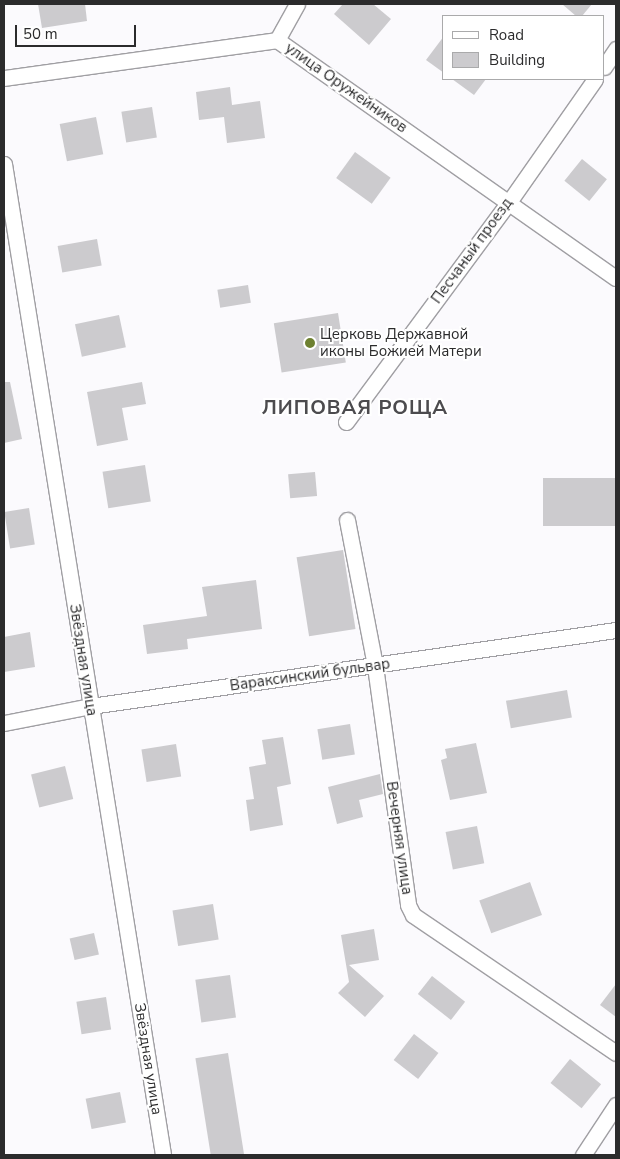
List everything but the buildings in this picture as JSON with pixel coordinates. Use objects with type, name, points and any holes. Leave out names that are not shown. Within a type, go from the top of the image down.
[{"type":"street","points":[[277,40],[297,4]]},
{"type":"street","name":"улица Оружейников","points":[[4,78],[277,40],[616,278]]},
{"type":"street","points":[[605,66],[616,49]]},
{"type":"street","name":"Песчаный проезд","points":[[346,422],[509,202],[594,80]]},
{"type":"street","name":"Звёздная улица","points":[[4,164],[163,1155]]},
{"type":"street","points":[[347,520],[375,666]]},
{"type":"street","name":"Вараксинский бульвар","points":[[4,722],[91,706],[616,630]]},
{"type":"street","name":"Вечерняя улица","points":[[375,666],[408,905],[413,915],[616,1053]]},
{"type":"street","points":[[583,1155],[616,1105]]},
{"type":"place","name":"Церковь Державной иконы Божией Матери","points":[[310,343]]},
{"type":"district","name":"ЛИПОВАЯ РОЩА","points":[[355,407]]}]
